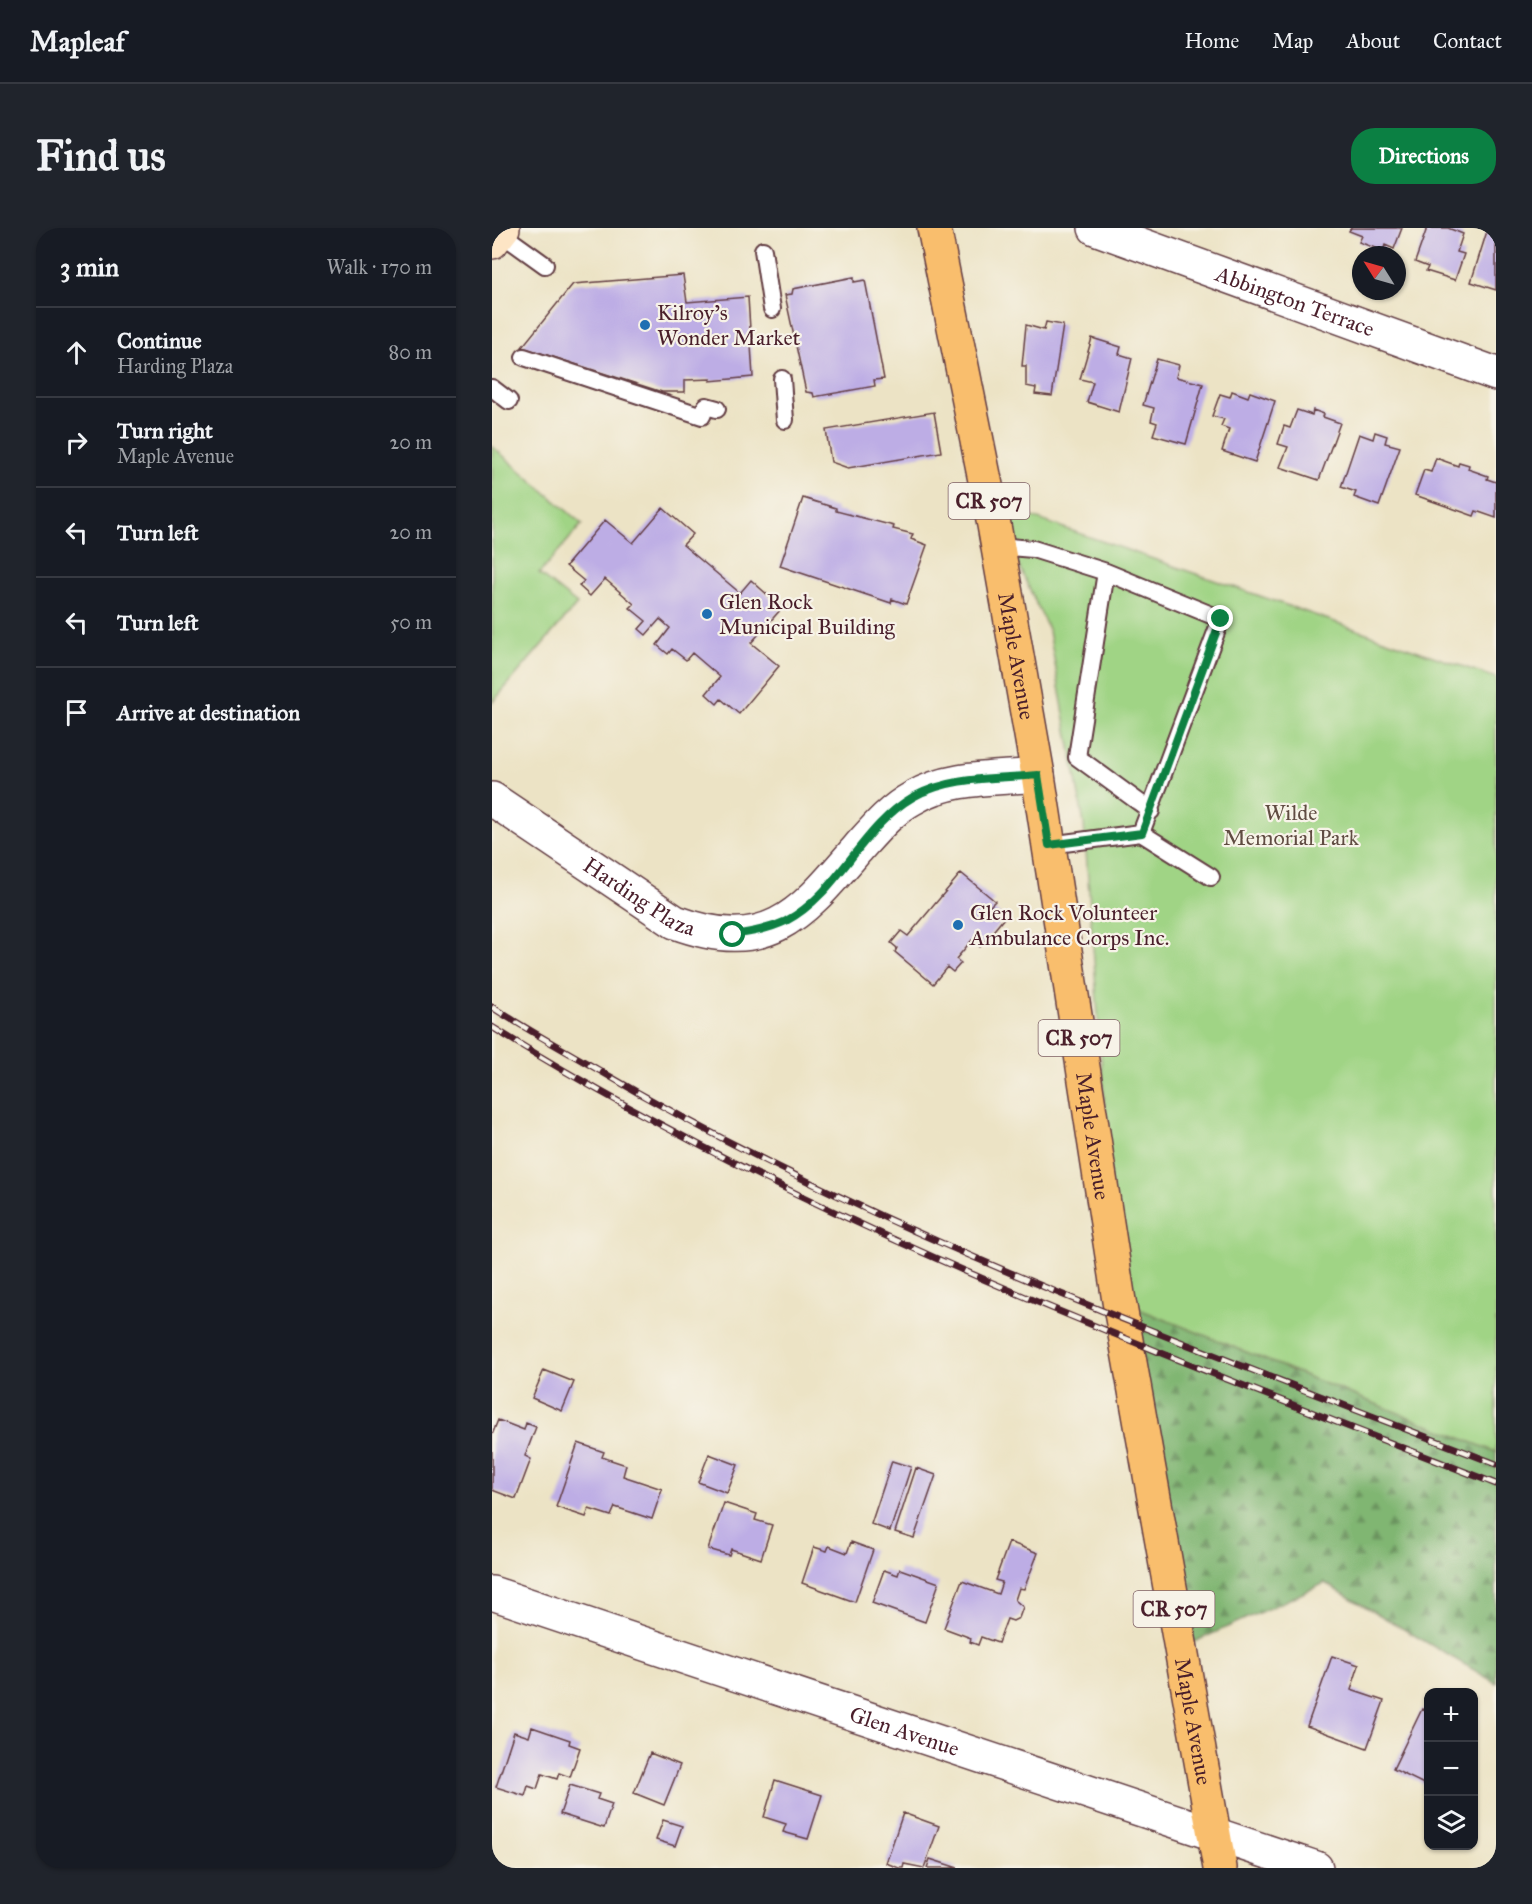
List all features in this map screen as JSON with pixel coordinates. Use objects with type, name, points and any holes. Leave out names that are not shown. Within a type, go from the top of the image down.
[{"type":"main road","name":"Maple Avenue","points":[[934,228],[997,546],[1038,775],[1119,1301],[1220,1868]]},
{"type":"street","name":"Abbington Terrace","points":[[1095,228],[1496,374]]},
{"type":"street","name":"Harding Plaza","points":[[492,799],[675,922],[702,932],[733,935],[762,930],[778,924],[811,903],[883,820],[913,797],[944,783],[1038,775]]},
{"type":"street","name":"Glen Avenue","points":[[492,1593],[1316,1868]]},
{"type":"lane","points":[[496,237],[545,265]]},
{"type":"lane","points":[[763,250],[772,309]]},
{"type":"lane","points":[[524,357],[702,416],[706,406],[717,409]]},
{"type":"lane","points":[[782,379],[785,420]]},
{"type":"lane","points":[[492,388],[509,401]]},
{"type":"lane","points":[[997,546],[1033,549],[1106,572],[1221,619],[1142,833]]},
{"type":"lane","points":[[1106,572],[1077,757],[1151,811]]},
{"type":"lane","points":[[1049,845],[1142,833],[1211,877]]},
{"type":"green space","points":[[492,446],[582,524],[539,574],[577,604],[492,703]]},
{"type":"green space","name":"Wilde Memorial Park","points":[[989,502],[1496,678],[1496,1452],[1119,1301],[1084,824],[1049,631]]},
{"type":"green space","points":[[1119,1301],[1496,1452],[1496,1683],[1325,1583],[1181,1648]]},
{"type":"building","points":[[1351,228],[1402,228],[1395,246],[1370,246],[1359,242],[1362,236],[1349,231]]},
{"type":"building","points":[[1427,228],[1448,228],[1463,234],[1457,252],[1464,254],[1455,280],[1426,271],[1428,267],[1415,262]]},
{"type":"building","points":[[1488,228],[1496,231],[1496,290],[1471,282]]},
{"type":"building","name":"Kilroy's Wonder Market","points":[[683,275],[687,302],[748,297],[753,377],[710,381],[711,379],[685,380],[685,392],[662,392],[522,347],[573,284]]},
{"type":"building","points":[[854,277],[854,282],[865,280],[884,379],[874,380],[875,386],[814,397],[813,393],[806,392],[785,295],[792,294],[793,289]]},
{"type":"building","points":[[1046,322],[1063,325],[1052,396],[1035,394],[1036,388],[1026,386],[1026,366],[1022,366],[1026,325],[1044,330]]},
{"type":"building","points":[[1092,338],[1121,347],[1119,354],[1132,358],[1119,412],[1087,402],[1093,382],[1080,379]]},
{"type":"building","points":[[1157,359],[1179,365],[1176,377],[1203,384],[1186,444],[1153,435],[1157,423],[1151,421],[1154,408],[1143,405]]},
{"type":"building","points":[[1232,391],[1248,397],[1250,392],[1275,401],[1255,462],[1222,451],[1229,429],[1221,426],[1224,419],[1212,416],[1220,394],[1230,397]]},
{"type":"building","points":[[1297,410],[1312,415],[1313,410],[1324,414],[1323,417],[1340,423],[1319,480],[1280,467],[1288,447],[1278,444],[1284,426],[1290,428]]},
{"type":"building","points":[[934,412],[941,452],[848,468],[831,462],[826,430]]},
{"type":"building","points":[[1375,432],[1387,436],[1385,443],[1400,447],[1379,506],[1354,497],[1356,492],[1341,487],[1359,434],[1373,439]]},
{"type":"building","points":[[1436,458],[1458,466],[1459,462],[1469,465],[1468,469],[1488,476],[1487,479],[1496,482],[1496,518],[1476,511],[1474,516],[1415,495],[1424,470],[1431,472]]},
{"type":"building","points":[[803,498],[836,508],[836,511],[894,526],[893,529],[913,534],[911,539],[927,545],[906,604],[892,599],[891,603],[780,566]]},
{"type":"building","name":"Glen Rock Municipal Building","points":[[663,508],[693,534],[683,545],[740,593],[751,580],[782,608],[751,643],[779,666],[739,714],[721,699],[717,704],[706,694],[720,677],[692,653],[686,660],[672,649],[668,654],[657,645],[670,628],[660,619],[646,635],[639,629],[646,621],[630,608],[634,604],[605,579],[590,596],[579,586],[584,581],[566,566],[605,520],[633,543]]},
{"type":"building","name":"Glen Rock Volunteer Ambulance Corps Inc.","points":[[961,873],[995,901],[990,906],[1004,918],[980,947],[972,940],[956,959],[961,963],[953,972],[947,967],[933,984],[895,952],[897,948],[891,943],[901,931],[908,936]]},
{"type":"building","points":[[544,1370],[574,1382],[562,1411],[532,1398]]},
{"type":"building","points":[[498,1420],[524,1430],[526,1423],[536,1427],[525,1456],[531,1459],[516,1499],[492,1490],[492,1435]]},
{"type":"building","points":[[578,1443],[604,1452],[602,1457],[626,1465],[623,1476],[662,1489],[652,1519],[615,1507],[611,1516],[589,1509],[586,1517],[556,1507]]},
{"type":"building","points":[[709,1454],[738,1465],[727,1493],[698,1482]]},
{"type":"building","points":[[892,1461],[911,1467],[890,1531],[871,1524]]},
{"type":"building","points":[[916,1468],[936,1475],[914,1538],[895,1532]]},
{"type":"building","points":[[724,1503],[757,1514],[755,1520],[772,1525],[761,1559],[731,1549],[729,1555],[708,1549]]},
{"type":"building","points":[[851,1542],[873,1550],[855,1602],[802,1583],[814,1547],[827,1551],[829,1546],[847,1553]]},
{"type":"building","points":[[1009,1542],[1038,1553],[1024,1589],[1019,1588],[1015,1600],[1023,1607],[1019,1618],[1013,1621],[1007,1619],[998,1643],[981,1637],[978,1645],[970,1642],[971,1638],[944,1628],[962,1581],[998,1594],[1002,1582],[995,1580]]},
{"type":"building","points":[[900,1569],[939,1583],[925,1622],[872,1603],[884,1570],[898,1575]]},
{"type":"building","points":[[1332,1656],[1359,1665],[1351,1690],[1384,1701],[1367,1748],[1307,1726]]},
{"type":"building","points":[[1422,1709],[1424,1710],[1424,1784],[1393,1769]]},
{"type":"building","points":[[532,1727],[570,1740],[569,1744],[580,1748],[570,1777],[559,1773],[557,1779],[542,1774],[537,1789],[528,1786],[525,1796],[496,1787],[514,1732],[529,1737]]},
{"type":"building","points":[[650,1753],[680,1765],[664,1805],[634,1793]]},
{"type":"building","points":[[775,1780],[822,1795],[808,1839],[783,1832],[786,1824],[764,1817]]},
{"type":"building","points":[[570,1785],[599,1794],[597,1799],[612,1804],[604,1828],[560,1814]]},
{"type":"building","points":[[903,1813],[939,1826],[924,1868],[904,1864],[903,1868],[899,1868],[886,1863]]},
{"type":"building","points":[[663,1820],[682,1826],[675,1846],[656,1840]]},
{"type":"building","points":[[930,1859],[958,1868],[927,1868]]},
{"type":"railway","points":[[492,1007],[704,1129],[925,1236],[1152,1331],[1496,1464]]},
{"type":"railway","points":[[492,1027],[611,1097],[733,1162],[857,1222],[983,1279],[1110,1332],[1496,1484]]},
{"type":"place","name":"Kilroy's Wonder Market","points":[[645,325]]},
{"type":"place","name":"Glen Rock Municipal Building","points":[[707,614]]},
{"type":"place","name":"Glen Rock Volunteer Ambulance Corps Inc.","points":[[958,925]]},
{"type":"route","points":[[733,935],[762,930],[787,920],[811,903],[883,820],[913,797],[944,783],[1038,775],[1049,845],[1142,833],[1221,619]]}]
